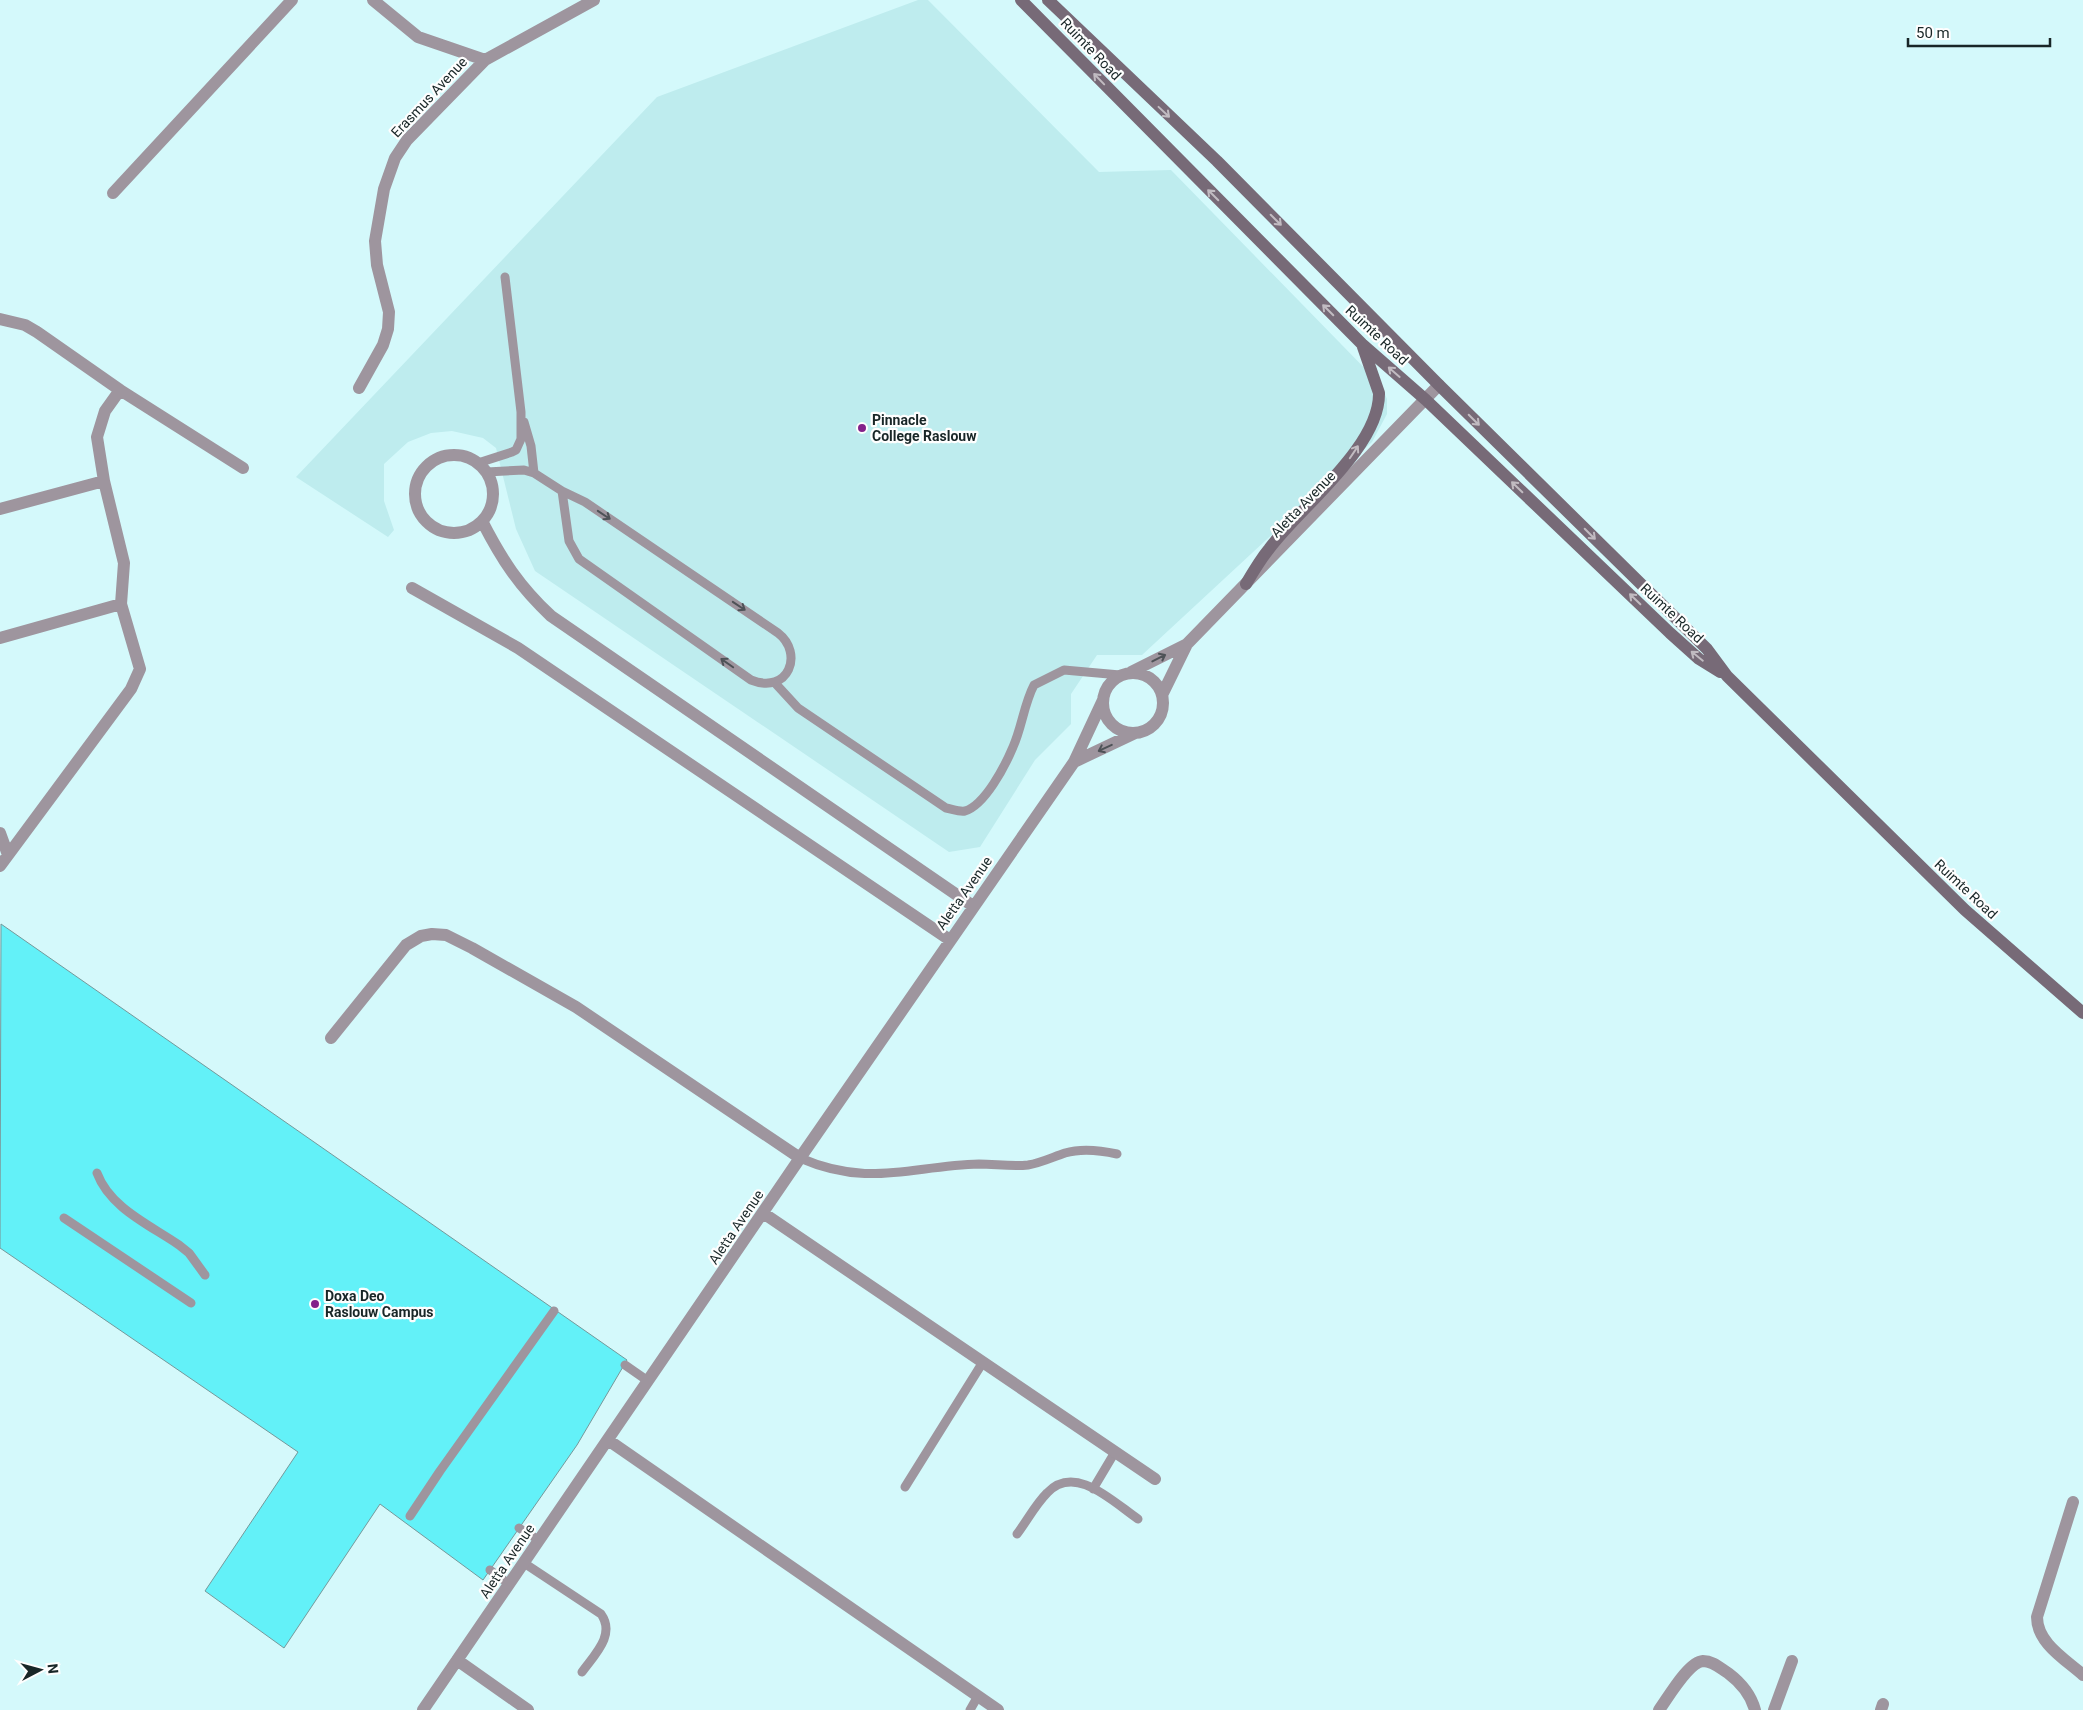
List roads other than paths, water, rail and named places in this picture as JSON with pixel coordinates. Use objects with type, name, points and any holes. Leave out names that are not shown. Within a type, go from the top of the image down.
[{"type":"main road","name":"Ruimte Road","points":[[1021,0],[1362,344],[1426,400],[1699,659],[1727,676]]},
{"type":"main road","name":"Ruimte Road","points":[[1048,0],[1217,161],[1439,385],[1707,649],[1727,676],[1817,766],[1965,910],[2083,1013]]},
{"type":"main road","points":[[1246,584],[1269,548],[1327,487],[1372,425],[1380,400],[1362,344]]},
{"type":"street","points":[[113,193],[292,0]]},
{"type":"street","points":[[373,0],[418,37],[485,60]]},
{"type":"street","name":"Erasmus Avenue","points":[[359,388],[383,345],[388,329],[389,312],[377,265],[375,241],[384,189],[395,158],[407,140],[485,60],[594,0]]},
{"type":"street","points":[[0,319],[25,325],[37,332],[120,390],[243,468]]},
{"type":"street","name":"Aletta Avenue","points":[[1162,694],[1187,644],[1439,385]]},
{"type":"street","points":[[4,860],[130,689],[139,674],[138,659],[121,604],[124,563],[104,481],[98,430],[105,411],[120,390]]},
{"type":"street","points":[[454,454],[467,456],[483,467],[492,484],[493,498],[490,510],[482,521],[471,529],[459,533],[446,533],[434,528],[424,520],[414,497],[416,484],[421,472],[429,462],[441,456],[454,454]]},
{"type":"street","points":[[0,509],[104,481]]},
{"type":"street","points":[[482,521],[498,552],[521,586],[551,616],[973,906]]},
{"type":"street","points":[[412,588],[518,648],[950,940]]},
{"type":"street","points":[[0,638],[121,604]]},
{"type":"street","name":"Aletta Avenue","points":[[1125,674],[1187,644]]},
{"type":"street","points":[[1125,674],[1150,678],[1162,694],[1164,705],[1155,724],[1146,730],[1136,733],[1116,728],[1104,711],[1103,700],[1106,690],[1112,681],[1125,674]]},
{"type":"street","name":"Aletta Avenue","points":[[423,1710],[973,906],[1074,762],[1103,700]]},
{"type":"street","name":"Aletta Avenue","points":[[1074,762],[1136,733]]},
{"type":"street","points":[[0,832],[4,860]]},
{"type":"street","points":[[331,1038],[406,945],[421,936],[446,935],[576,1007],[800,1158]]},
{"type":"street","points":[[764,1213],[1155,1479]]},
{"type":"street","points":[[608,1440],[998,1710]]},
{"type":"street","points":[[2073,1502],[2037,1617],[2037,1624],[2042,1638],[2083,1675]]},
{"type":"street","points":[[457,1660],[528,1710]]},
{"type":"street","points":[[1660,1710],[1686,1673],[1697,1663],[1703,1661],[1713,1663],[1733,1677],[1752,1698],[1756,1710]]},
{"type":"street","points":[[1774,1710],[1792,1661]]},
{"type":"lane","points":[[483,467],[516,450],[521,439],[521,412],[505,278]]},
{"type":"lane","points":[[521,412],[531,446],[534,472]]},
{"type":"lane","points":[[483,467],[534,472],[562,492],[585,502],[785,638],[788,645],[790,663],[786,676],[775,683],[762,684],[751,680],[579,559],[569,541],[562,492]]},
{"type":"lane","points":[[775,683],[798,708],[946,808],[966,811],[978,803],[989,790],[1013,748],[1034,685],[1064,670],[1125,674]]},
{"type":"lane","points":[[800,1158],[840,1172],[890,1174],[979,1164],[1029,1165],[1066,1153],[1084,1150],[1100,1150],[1117,1154]]},
{"type":"lane","points":[[97,1173],[101,1183],[114,1201],[189,1253],[205,1276]]},
{"type":"lane","points":[[64,1218],[191,1303]]},
{"type":"lane","points":[[410,1516],[554,1311]]},
{"type":"lane","points":[[905,1487],[982,1362]]},
{"type":"lane","points":[[625,1365],[648,1381]]},
{"type":"lane","points":[[1093,1489],[1115,1452]]},
{"type":"lane","points":[[1017,1534],[1046,1493],[1057,1484],[1069,1480],[1085,1484],[1138,1519]]},
{"type":"lane","points":[[518,1528],[539,1540]]},
{"type":"lane","points":[[524,1563],[601,1614],[607,1622],[607,1634],[582,1672]]},
{"type":"lane","points":[[490,1570],[510,1584]]},
{"type":"lane","points":[[970,1710],[978,1696]]},
{"type":"place","name":"Pinnacle College Raslouw","points":[[862,428]]},
{"type":"place","name":"Doxa Deo Raslouw Campus","points":[[315,1304]]}]
